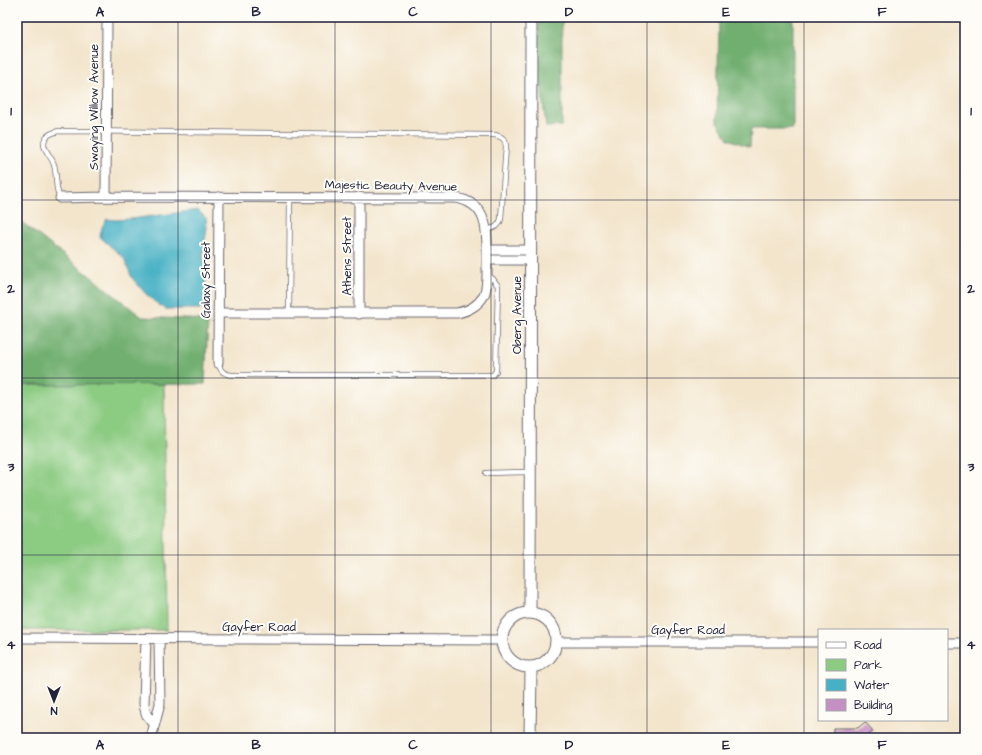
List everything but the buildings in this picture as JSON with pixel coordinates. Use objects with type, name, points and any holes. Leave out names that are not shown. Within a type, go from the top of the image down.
[{"type":"street","name":"Swaying Willow Avenue","points":[[106,197],[107,17]]},
{"type":"street","name":"Oberg Avenue","points":[[530,613],[531,17]]},
{"type":"street","name":"Galaxy Street","points":[[218,363],[219,197]]},
{"type":"street","name":"Athens Street","points":[[359,197],[359,314]]},
{"type":"street","name":"Majestic Beauty Avenue","points":[[60,198],[455,198],[463,199],[472,204],[479,210],[484,220],[487,230],[487,260],[484,294],[479,302],[465,312],[359,314],[218,313]]},
{"type":"street","points":[[487,250],[530,255]]},
{"type":"street","points":[[487,260],[530,255]]},
{"type":"street","points":[[530,613],[544,617],[549,622],[554,628],[556,642],[555,650],[551,657],[539,666],[531,668],[518,665],[507,657],[503,649],[502,640],[506,626],[510,621],[516,616],[530,613]]},
{"type":"street","name":"Gayfer Road","points":[[17,638],[502,640]]},
{"type":"street","points":[[146,639],[144,704],[146,714],[154,724]]},
{"type":"street","points":[[151,738],[160,704],[159,639]]},
{"type":"street","name":"Gayfer Road","points":[[556,642],[818,642]]},
{"type":"street","points":[[948,643],[965,643]]},
{"type":"street","points":[[530,738],[531,668]]},
{"type":"lane","points":[[60,198],[57,192],[53,163],[44,146],[45,138],[58,131],[495,135],[502,137],[505,140],[506,146],[502,219],[500,224],[495,228],[487,230]]},
{"type":"lane","points":[[289,313],[290,197]]},
{"type":"lane","points":[[218,363],[220,371],[230,375],[492,375],[496,371],[498,286],[493,279],[486,275]]},
{"type":"lane","points":[[486,473],[530,472]]},
{"type":"shaded area","points":[[17,218],[19,220],[19,385],[17,385]]},
{"type":"green space","points":[[539,17],[562,17],[562,126],[546,127],[538,62]]},
{"type":"green space","points":[[719,17],[793,17],[793,129],[751,129],[750,147],[728,139],[717,122]]},
{"type":"green space","points":[[17,140],[19,220],[17,218]]},
{"type":"green space","points":[[19,220],[142,317],[208,320],[205,384],[19,385]]},
{"type":"green space","points":[[164,384],[167,630],[20,630],[19,385]]},
{"type":"water","points":[[198,210],[206,218],[207,228],[203,254],[206,304],[200,309],[166,309],[146,294],[132,278],[124,258],[100,237],[102,227],[107,219],[131,219]]}]
